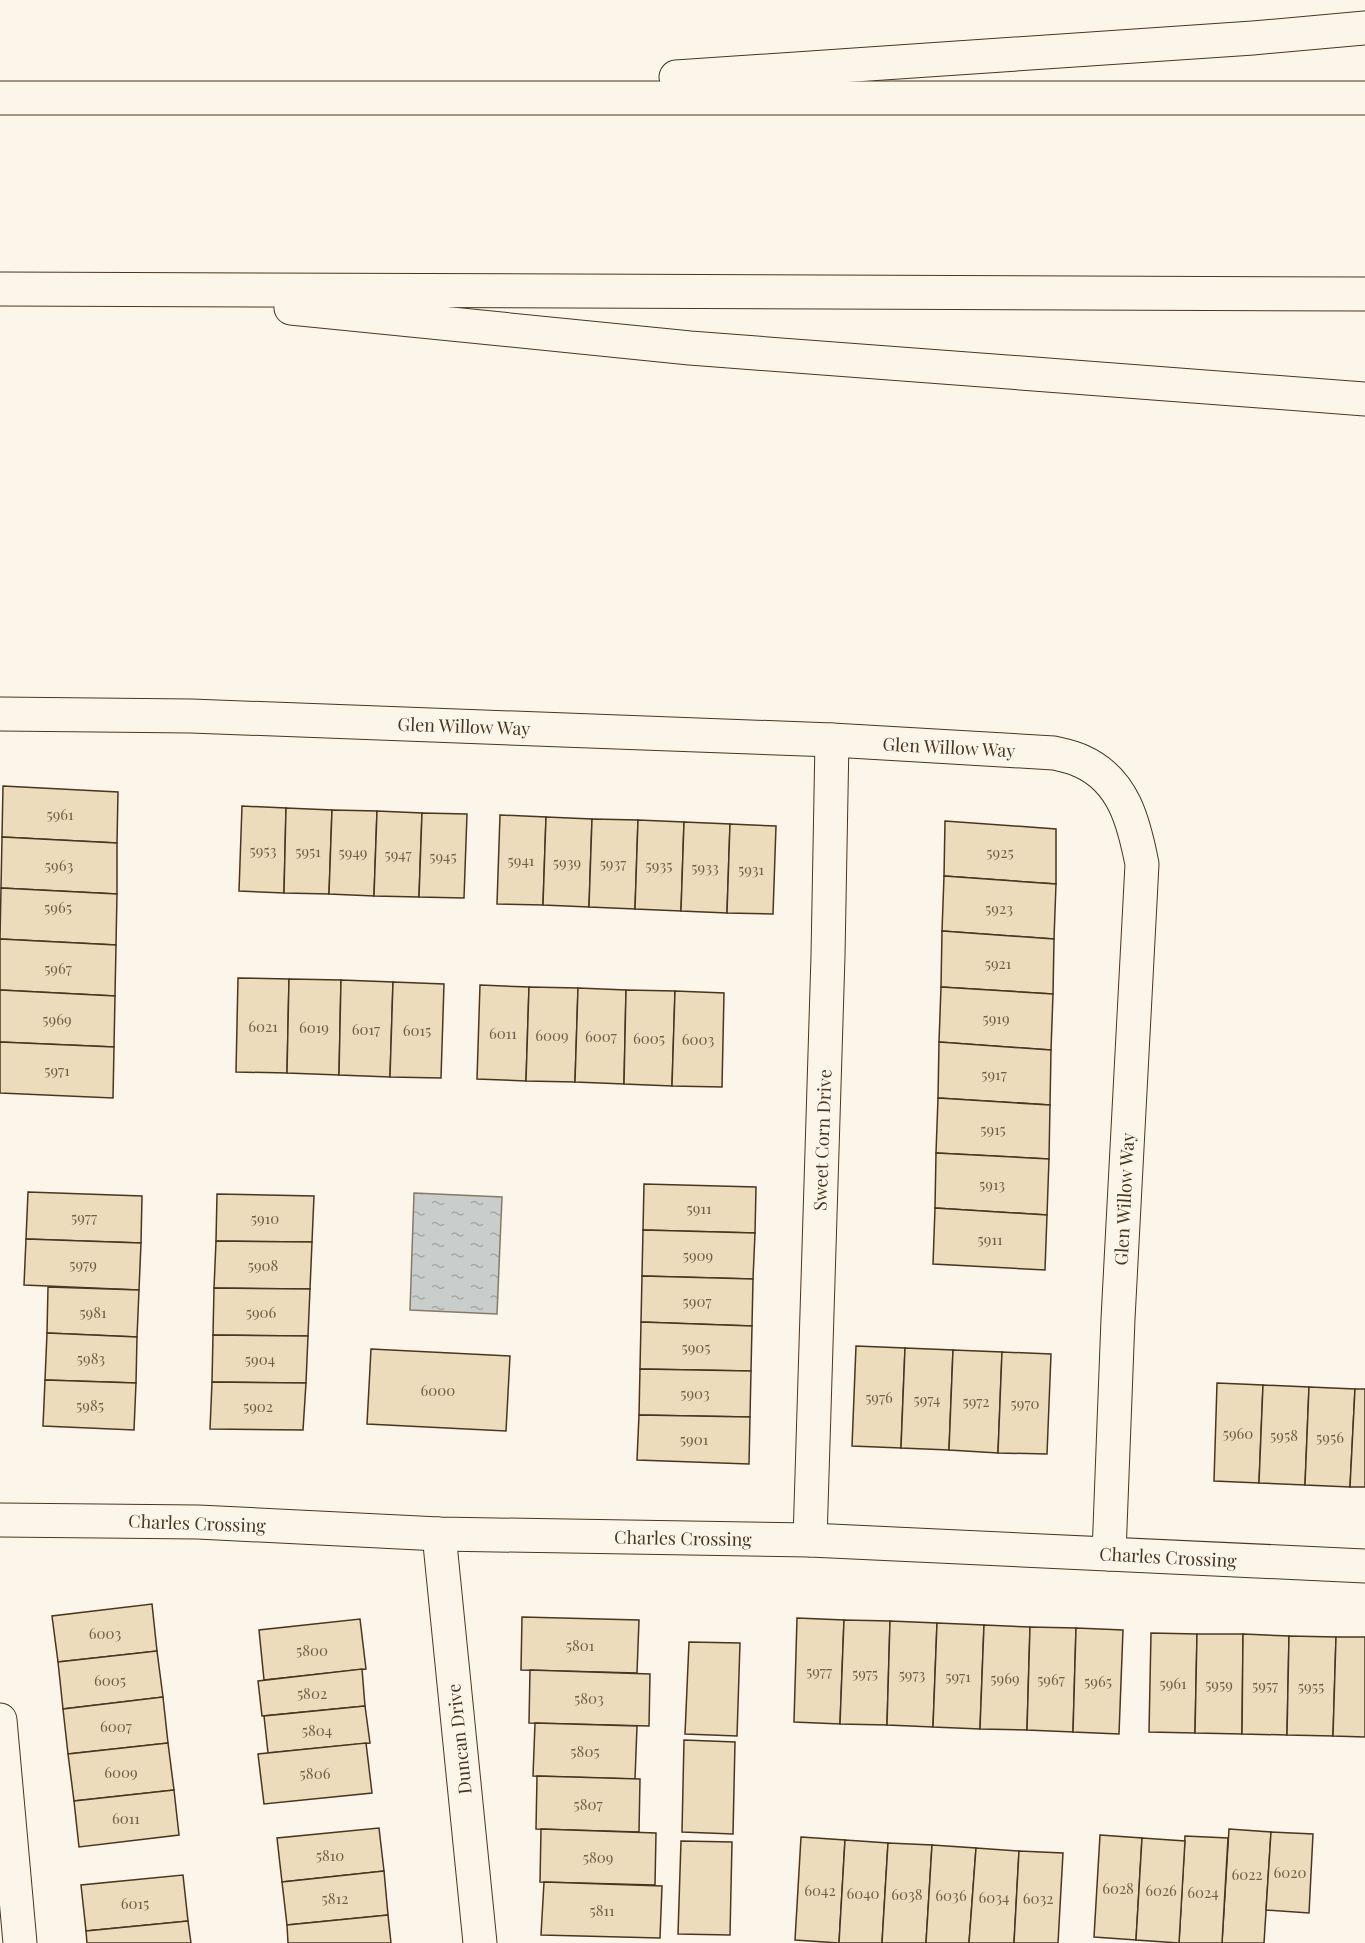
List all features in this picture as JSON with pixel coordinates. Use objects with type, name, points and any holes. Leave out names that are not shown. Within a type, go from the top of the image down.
[{"type":"main road","points":[[387,96],[1253,38],[1365,28]]},
{"type":"main road","points":[[0,98],[387,96],[1365,98]]},
{"type":"main road","points":[[0,289],[1365,294]]},
{"type":"main road","points":[[92,289],[690,348],[1365,399]]},
{"type":"main road","name":"Glen Willow Way","points":[[0,714],[191,716],[832,740],[1054,753],[1082,761],[1104,775],[1122,797],[1135,826],[1142,864],[1118,1319],[1109,1554]]},
{"type":"main road","name":"Sweet Corn Drive","points":[[810,1540],[828,956],[832,740]]},
{"type":"main road","name":"Charles Crossing","points":[[0,1520],[198,1522],[439,1534],[810,1540],[1365,1566]]},
{"type":"main road","name":"Duncan Drive","points":[[439,1534],[480,1943]]},
{"type":"main road","points":[[0,1720],[20,1943]]},
{"type":"water","points":[[414,1193],[502,1197],[497,1314],[410,1310]]},
{"type":"building","points":[[3,786],[118,792],[117,843],[2,837]]},
{"type":"building","points":[[242,806],[286,808],[284,893],[239,891]]},
{"type":"building","points":[[286,808],[332,810],[329,894],[284,893]]},
{"type":"building","points":[[332,810],[377,811],[374,896],[329,894]]},
{"type":"building","points":[[377,811],[422,813],[419,897],[374,896]]},
{"type":"building","points":[[422,813],[467,814],[464,898],[419,897]]},
{"type":"building","points":[[500,815],[546,817],[543,905],[497,904]]},
{"type":"building","points":[[546,817],[592,819],[589,907],[543,905]]},
{"type":"building","points":[[592,819],[638,820],[635,909],[589,907]]},
{"type":"building","points":[[638,820],[684,822],[681,911],[635,909]]},
{"type":"building","points":[[945,821],[1056,829],[1056,884],[944,876]]},
{"type":"building","points":[[684,822],[730,824],[727,913],[681,911]]},
{"type":"building","points":[[730,824],[776,826],[773,914],[727,913]]},
{"type":"building","points":[[2,837],[117,843],[117,894],[1,888]]},
{"type":"building","points":[[944,876],[1056,884],[1054,939],[942,931]]},
{"type":"building","points":[[1,888],[117,894],[116,945],[0,939]]},
{"type":"building","points":[[942,931],[1054,939],[1053,994],[941,987]]},
{"type":"building","points":[[0,939],[116,945],[115,996],[0,990]]},
{"type":"building","points":[[238,978],[289,979],[287,1073],[236,1072]]},
{"type":"building","points":[[289,979],[341,980],[339,1075],[287,1073]]},
{"type":"building","points":[[341,980],[393,982],[390,1077],[339,1075]]},
{"type":"building","points":[[393,982],[444,984],[441,1078],[390,1077]]},
{"type":"building","points":[[480,985],[529,987],[526,1081],[477,1079]]},
{"type":"building","points":[[529,987],[578,988],[575,1082],[526,1081]]},
{"type":"building","points":[[941,987],[1053,994],[1051,1050],[939,1042]]},
{"type":"building","points":[[578,988],[626,990],[624,1084],[575,1082]]},
{"type":"building","points":[[0,990],[115,996],[114,1047],[0,1042]]},
{"type":"building","points":[[626,990],[675,991],[672,1086],[624,1084]]},
{"type":"building","points":[[675,991],[724,993],[722,1087],[672,1086]]},
{"type":"building","points":[[0,1042],[114,1047],[113,1098],[0,1093]]},
{"type":"building","points":[[939,1042],[1051,1050],[1050,1105],[938,1098]]},
{"type":"building","points":[[938,1098],[1050,1105],[1049,1159],[936,1153]]},
{"type":"building","points":[[936,1153],[1049,1159],[1047,1215],[935,1208]]},
{"type":"building","points":[[644,1184],[756,1187],[755,1233],[643,1230]]},
{"type":"building","points":[[28,1192],[142,1196],[141,1243],[26,1239]]},
{"type":"building","points":[[217,1194],[314,1196],[312,1242],[216,1241]]},
{"type":"building","points":[[935,1208],[1047,1215],[1045,1270],[933,1264]]},
{"type":"building","points":[[643,1230],[755,1233],[753,1279],[642,1276]]},
{"type":"building","points":[[26,1239],[141,1243],[139,1290],[24,1285]]},
{"type":"building","points":[[216,1241],[312,1242],[310,1289],[214,1288]]},
{"type":"building","points":[[642,1276],[753,1279],[752,1326],[641,1322]]},
{"type":"building","points":[[48,1287],[139,1290],[137,1337],[47,1333]]},
{"type":"building","points":[[214,1288],[310,1289],[308,1336],[213,1335]]},
{"type":"building","points":[[641,1322],[752,1326],[751,1371],[640,1369]]},
{"type":"building","points":[[47,1333],[137,1337],[136,1383],[45,1380]]},
{"type":"building","points":[[213,1335],[308,1336],[306,1383],[212,1382]]},
{"type":"building","points":[[856,1346],[905,1348],[901,1448],[852,1446]]},
{"type":"building","points":[[905,1348],[953,1350],[949,1450],[901,1448]]},
{"type":"building","points":[[371,1349],[510,1356],[506,1431],[367,1424]]},
{"type":"building","points":[[953,1350],[1002,1352],[998,1453],[949,1450]]},
{"type":"building","points":[[1002,1352],[1051,1354],[1047,1454],[998,1453]]},
{"type":"building","points":[[640,1369],[751,1371],[750,1417],[639,1415]]},
{"type":"building","points":[[45,1380],[136,1383],[134,1430],[43,1426]]},
{"type":"building","points":[[212,1382],[306,1383],[303,1430],[210,1429]]},
{"type":"building","points":[[1217,1383],[1263,1385],[1259,1483],[1214,1481]]},
{"type":"building","points":[[1263,1385],[1309,1387],[1305,1485],[1259,1483]]},
{"type":"building","points":[[1309,1387],[1355,1389],[1350,1487],[1305,1485]]},
{"type":"building","points":[[1355,1389],[1365,1389],[1365,1487],[1350,1487]]},
{"type":"building","points":[[639,1415],[750,1417],[749,1464],[637,1460]]},
{"type":"building","points":[[152,1604],[157,1651],[58,1662],[52,1616]]},
{"type":"building","points":[[522,1617],[639,1620],[637,1673],[521,1670]]},
{"type":"building","points":[[797,1618],[844,1620],[840,1724],[794,1722]]},
{"type":"building","points":[[360,1619],[366,1669],[264,1680],[259,1630]]},
{"type":"building","points":[[844,1620],[890,1621],[887,1725],[840,1724]]},
{"type":"building","points":[[890,1621],[937,1623],[933,1727],[887,1725]]},
{"type":"building","points":[[937,1623],[984,1625],[980,1729],[933,1727]]},
{"type":"building","points":[[984,1625],[1030,1627],[1027,1730],[980,1729]]},
{"type":"building","points":[[1030,1627],[1076,1628],[1073,1732],[1027,1730]]},
{"type":"building","points":[[1076,1628],[1123,1630],[1119,1734],[1073,1732]]},
{"type":"building","points":[[1151,1633],[1197,1634],[1195,1733],[1149,1732]]},
{"type":"building","points":[[1197,1634],[1243,1634],[1242,1734],[1195,1733]]},
{"type":"building","points":[[1243,1634],[1289,1636],[1287,1735],[1242,1734]]},
{"type":"building","points":[[1289,1636],[1336,1637],[1333,1736],[1287,1735]]},
{"type":"building","points":[[1336,1637],[1365,1637],[1365,1737],[1333,1736]]},
{"type":"building","points":[[689,1642],[740,1643],[737,1736],[685,1734]]},
{"type":"building","points":[[157,1651],[163,1697],[63,1709],[58,1662]]},
{"type":"building","points":[[362,1669],[365,1706],[262,1716],[258,1681]]},
{"type":"building","points":[[530,1670],[650,1674],[649,1726],[529,1723]]},
{"type":"building","points":[[163,1697],[168,1743],[68,1754],[63,1709]]},
{"type":"building","points":[[365,1706],[370,1743],[268,1753],[264,1716]]},
{"type":"building","points":[[535,1723],[637,1726],[635,1779],[533,1776]]},
{"type":"building","points":[[684,1740],[735,1742],[733,1834],[682,1832]]},
{"type":"building","points":[[168,1743],[174,1790],[74,1801],[68,1754]]},
{"type":"building","points":[[366,1743],[372,1793],[264,1804],[258,1754]]},
{"type":"building","points":[[537,1776],[640,1779],[639,1832],[536,1829]]},
{"type":"building","points":[[174,1790],[179,1835],[79,1847],[74,1801]]},
{"type":"building","points":[[379,1828],[384,1871],[282,1882],[277,1838]]},
{"type":"building","points":[[541,1829],[656,1833],[655,1885],[540,1882]]},
{"type":"building","points":[[1229,1829],[1271,1832],[1264,1943],[1222,1943]]},
{"type":"building","points":[[1271,1832],[1313,1834],[1309,1913],[1266,1910]]},
{"type":"building","points":[[1100,1835],[1142,1838],[1136,1940],[1094,1937]]},
{"type":"building","points":[[1185,1836],[1228,1838],[1222,1943],[1179,1943]]},
{"type":"building","points":[[801,1837],[845,1840],[839,1943],[795,1940]]},
{"type":"building","points":[[1142,1838],[1185,1841],[1179,1943],[1136,1940]]},
{"type":"building","points":[[845,1840],[888,1843],[882,1943],[839,1943]]},
{"type":"building","points":[[681,1841],[732,1842],[730,1935],[678,1934]]},
{"type":"building","points":[[888,1843],[932,1845],[926,1943],[882,1943]]},
{"type":"building","points":[[932,1845],[976,1848],[969,1943],[926,1943]]},
{"type":"building","points":[[976,1848],[1019,1851],[1014,1943],[969,1943]]},
{"type":"building","points":[[1019,1851],[1063,1853],[1058,1943],[1014,1943]]},
{"type":"building","points":[[384,1871],[388,1915],[287,1925],[282,1882]]},
{"type":"building","points":[[183,1875],[188,1921],[86,1931],[81,1885]]},
{"type":"building","points":[[544,1882],[662,1886],[660,1938],[541,1935]]},
{"type":"building","points":[[388,1915],[391,1943],[288,1943],[287,1925]]},
{"type":"building","points":[[188,1921],[191,1943],[87,1943],[86,1931]]}]
